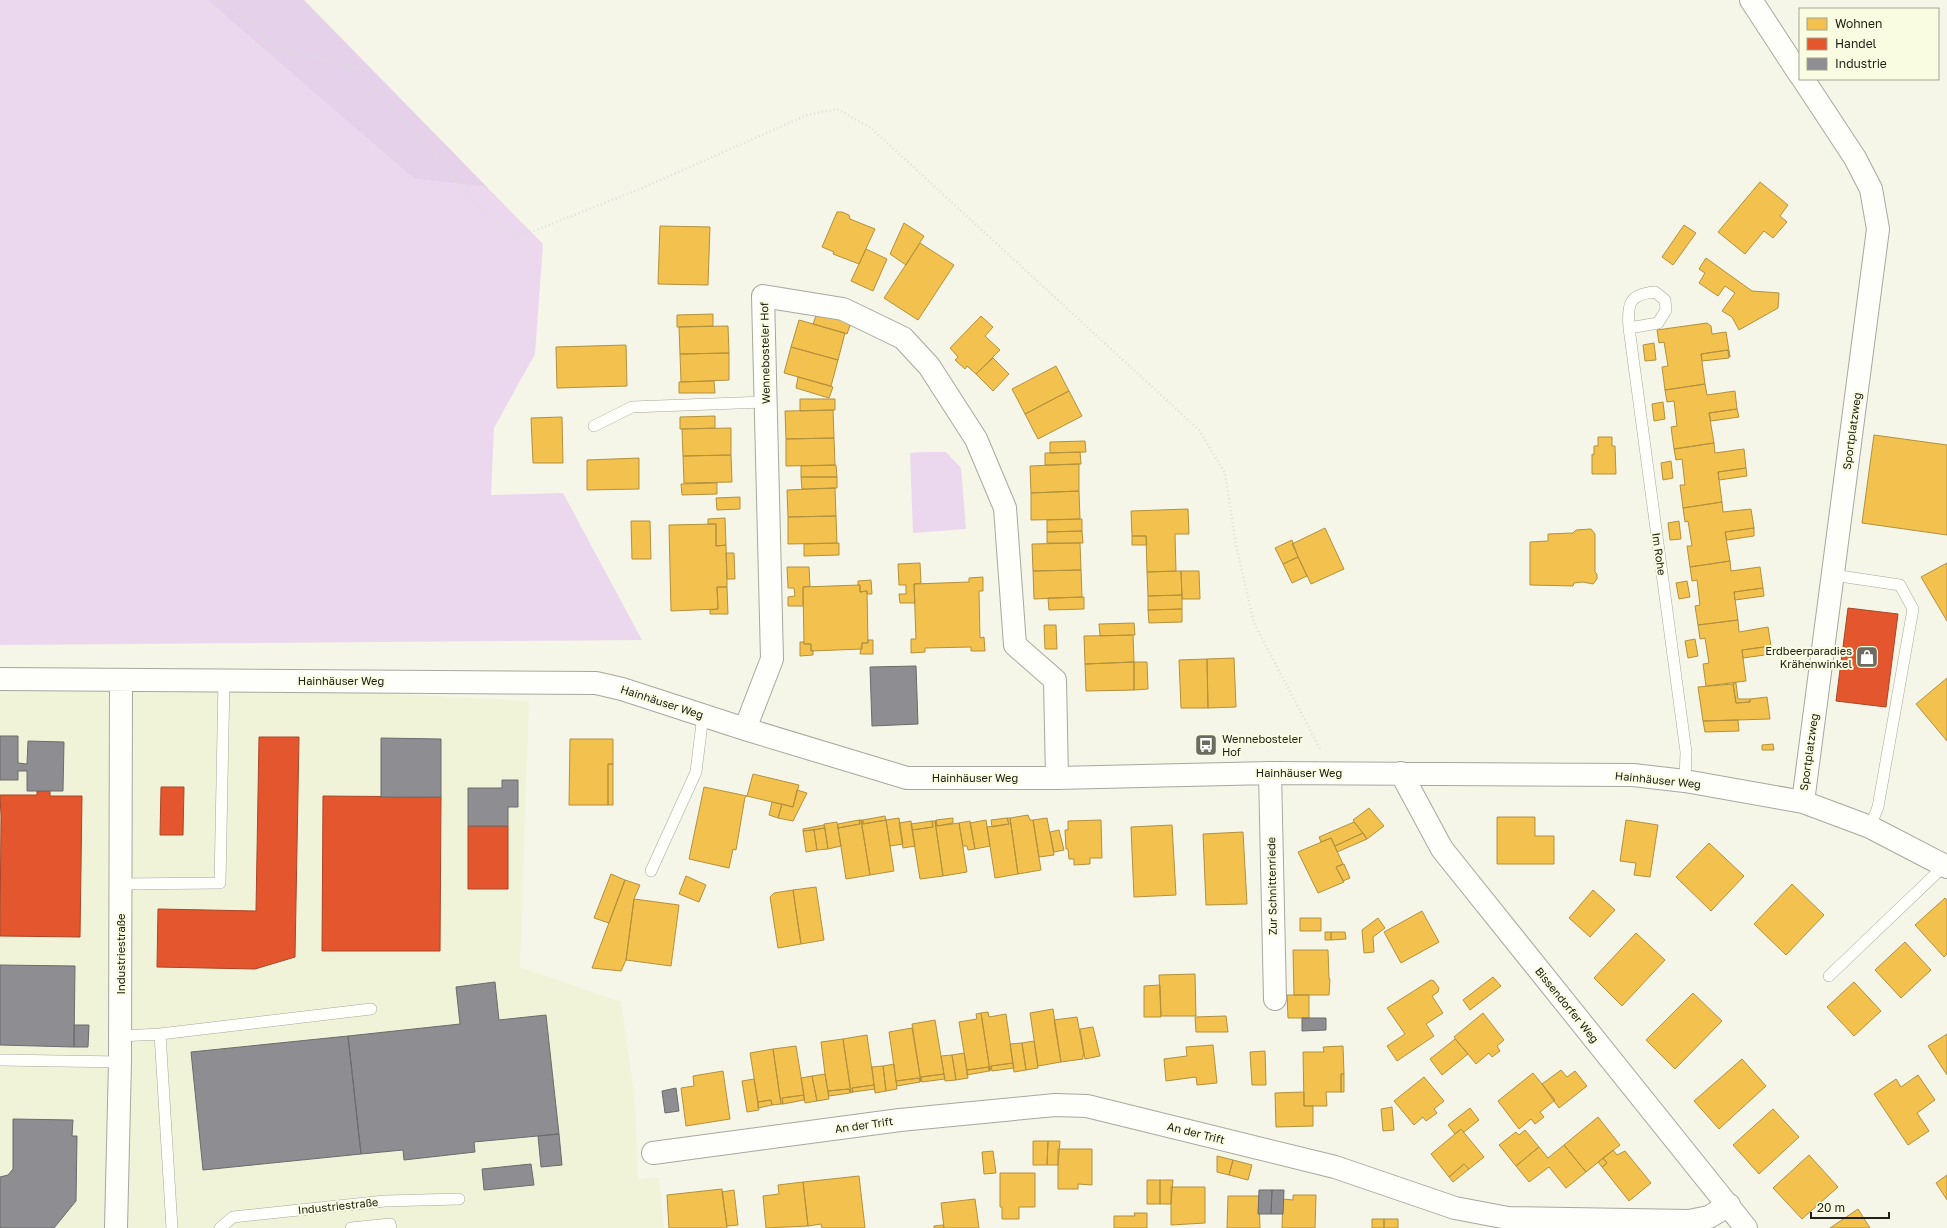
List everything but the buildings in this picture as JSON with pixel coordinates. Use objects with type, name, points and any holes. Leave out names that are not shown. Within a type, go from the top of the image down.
[{"type":"street","points":[[1751,0],[1799,73]]},
{"type":"street","name":"Sportplatzweg","points":[[1803,802],[1878,229],[1871,189],[1855,158],[1804,80]]},
{"type":"street","name":"Wennebosteler Hof","points":[[745,729],[772,659],[763,296],[843,309],[903,338],[929,366],[976,439],[1005,508],[1014,645],[1055,680],[1057,778]]},
{"type":"street","name":"Hainhäuser Weg","points":[[0,679],[596,683],[622,689],[745,729],[907,778],[1057,778],[1270,773],[1633,775],[1685,781],[1803,802],[1870,827],[1945,866]]},
{"type":"street","name":"Industriestraße","points":[[116,1228],[120,1062],[121,680]]},
{"type":"street","name":"Zur Schnittenriede","points":[[1270,773],[1275,999]]},
{"type":"street","name":"Bissendorfer Weg","points":[[1401,773],[1442,849],[1746,1228]]},
{"type":"street","name":"An der Trift","points":[[653,1153],[900,1120],[1055,1105],[1087,1106],[1335,1167],[1455,1208],[1508,1218],[1689,1221],[1709,1217],[1729,1205]]},
{"type":"lane","name":"Im Rohe","points":[[1629,328],[1686,752],[1685,781]]},
{"type":"lane","points":[[594,426],[632,408],[766,402]]},
{"type":"lane","points":[[1833,575],[1900,585],[1913,609],[1878,807],[1870,827]]},
{"type":"lane","points":[[121,884],[220,883],[224,680]]},
{"type":"lane","points":[[651,871],[696,772],[703,715]]},
{"type":"lane","points":[[1829,976],[1945,866]]},
{"type":"lane","points":[[120,1036],[160,1034],[370,1009]]},
{"type":"lane","points":[[160,1034],[172,1228]]},
{"type":"lane","points":[[0,1060],[120,1062]]},
{"type":"lane","name":"Industriestraße","points":[[220,1228],[233,1217],[384,1201],[459,1199]]},
{"type":"lane","points":[[351,1228],[390,1224],[391,1228]]},
{"type":"shaded area","points":[[0,0],[207,0],[414,179],[487,187],[543,244],[535,354],[494,428],[491,495],[563,493],[642,640],[0,645]]},
{"type":"shaded area","points":[[207,0],[304,0],[487,187],[414,179]]},
{"type":"shaded area","points":[[946,452],[961,468],[966,529],[913,533],[910,453]]},
{"type":"shaded area","points":[[126,680],[529,701],[520,967],[621,1002],[635,1100],[638,1179],[659,1177],[664,1228],[0,1228],[0,684]]},
{"type":"place","name":"Erdbeerparadies Krähenwinkel","points":[[1867,657]]},
{"type":"place","name":"Wennebosteler Hof","points":[[1206,745]]}]
